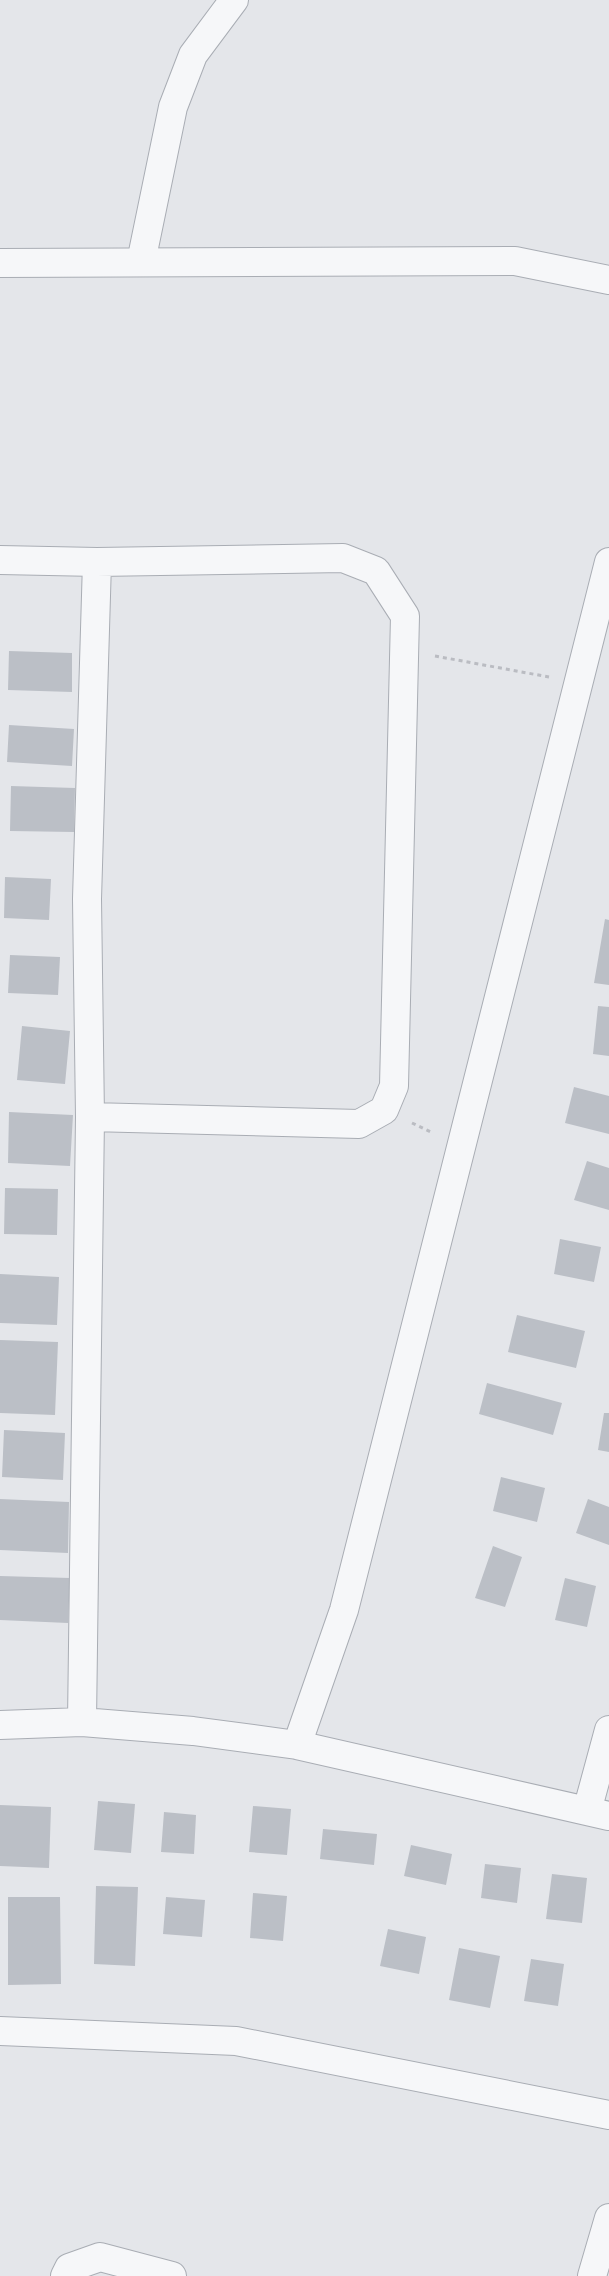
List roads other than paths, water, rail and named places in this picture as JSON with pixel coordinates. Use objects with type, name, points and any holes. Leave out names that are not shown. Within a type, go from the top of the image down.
[{"type":"street","points":[[141,262],[173,107],[193,55],[234,0]]},
{"type":"street","points":[[0,263],[515,261],[609,280]]},
{"type":"street","points":[[0,560],[97,562],[343,558],[376,571],[405,616],[394,1086],[384,1110],[359,1124],[90,1117]]},
{"type":"street","points":[[82,1722],[90,1117],[87,899],[97,562]]},
{"type":"street","points":[[297,1745],[344,1610],[609,562]]},
{"type":"street","points":[[0,1725],[82,1722],[193,1731],[297,1745],[598,1813],[609,1730]]},
{"type":"street","points":[[0,2031],[236,2041],[609,2115]]},
{"type":"street","points":[[592,2276],[609,2218]]},
{"type":"street","points":[[65,2276],[69,2268],[100,2257],[172,2276]]}]
